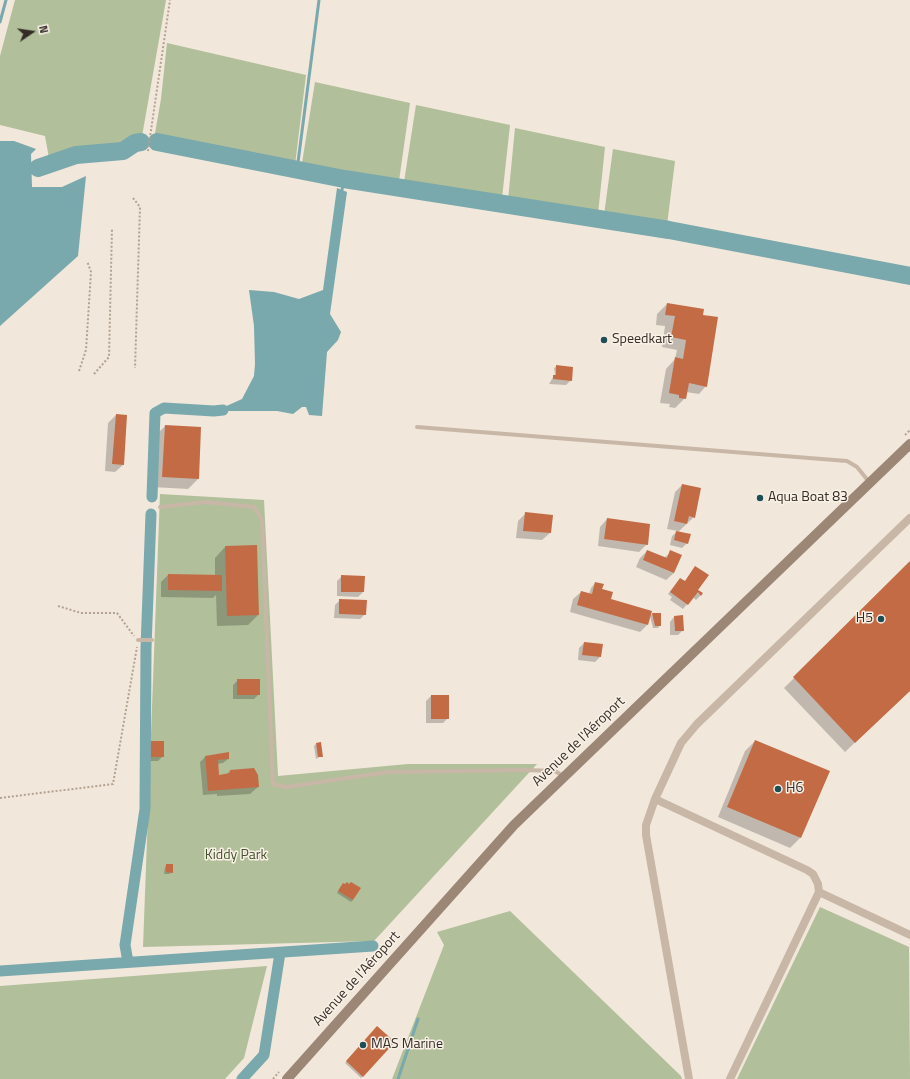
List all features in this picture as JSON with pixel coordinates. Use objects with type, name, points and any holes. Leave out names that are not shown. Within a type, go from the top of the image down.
[{"type":"main road","name":"Avenue de l'Aéroport","points":[[287,1079],[514,825],[910,444]]},
{"type":"street","points":[[690,1079],[646,835],[646,825],[655,799],[681,744],[697,724],[910,518]]},
{"type":"street","points":[[655,799],[807,870],[816,879],[819,892],[730,1079]]},
{"type":"street","points":[[819,892],[910,935]]},
{"type":"lane","points":[[417,427],[847,461],[857,467],[870,482]]},
{"type":"lane","points":[[160,507],[206,502],[254,507],[262,520],[273,784],[286,787],[388,772],[526,770],[555,771],[564,776]]},
{"type":"lane","points":[[138,640],[152,640]]},
{"type":"path","points":[[148,151],[170,0]]},
{"type":"path","points":[[133,198],[140,207],[135,368]]},
{"type":"path","points":[[94,374],[109,357],[112,228]]},
{"type":"path","points":[[79,371],[86,350],[91,272],[87,261]]},
{"type":"path","points":[[0,798],[114,784],[138,640],[117,613],[81,613],[58,606]]},
{"type":"green space","points":[[15,0],[166,0],[141,142],[49,158],[45,136],[0,125],[0,56]]},
{"type":"green space","points":[[167,43],[306,75],[295,165],[240,153],[154,139],[161,99]]},
{"type":"green space","points":[[315,82],[410,103],[399,181],[302,163]]},
{"type":"green space","points":[[416,105],[510,125],[502,198],[404,182]]},
{"type":"green space","points":[[515,128],[605,147],[598,214],[508,200]]},
{"type":"green space","points":[[613,149],[675,161],[667,225],[604,215]]},
{"type":"green space","name":"Kiddy Park","points":[[160,494],[264,500],[278,776],[408,764],[537,764],[374,941],[143,947]]},
{"type":"green space","points":[[820,907],[909,947],[910,1079],[737,1079]]},
{"type":"green space","points":[[510,911],[681,1076],[682,1079],[392,1079],[444,945],[437,932]]},
{"type":"green space","points":[[267,966],[244,1058],[225,1079],[0,1079],[0,986]]},
{"type":"water","points":[[0,141],[14,141],[36,149],[31,154],[32,187],[62,187],[86,176],[78,256],[0,326]]},
{"type":"water","points":[[337,188],[347,192],[330,314],[341,332],[338,340],[327,352],[322,416],[309,415],[306,407],[302,407],[293,414],[277,411],[224,411],[222,408],[242,399],[254,376],[254,326],[249,290],[274,292],[299,299],[323,290]]},
{"type":"building","points":[[667,303],[704,309],[703,315],[718,317],[707,387],[689,383],[686,399],[679,398],[679,395],[669,393],[675,357],[683,359],[686,340],[671,337],[675,316],[665,315]]},
{"type":"building","points":[[556,365],[573,367],[572,381],[553,379],[553,375],[556,375]]},
{"type":"building","points":[[116,414],[127,415],[124,465],[112,464]]},
{"type":"building","points":[[165,425],[201,427],[199,479],[162,477]]},
{"type":"building","points":[[682,484],[701,488],[695,518],[689,516],[687,524],[674,521]]},
{"type":"building","points":[[525,512],[553,515],[551,533],[523,531]]},
{"type":"building","points":[[607,518],[650,524],[648,545],[604,539]]},
{"type":"building","points":[[676,531],[691,534],[688,544],[674,540]]},
{"type":"building","points":[[257,545],[259,615],[227,616],[225,546]]},
{"type":"building","points":[[647,550],[667,558],[670,550],[682,555],[674,573],[643,560]]},
{"type":"building","name":"H5","points":[[910,561],[910,691],[855,743],[793,677]]},
{"type":"building","points":[[695,566],[709,575],[698,590],[703,593],[701,596],[698,592],[688,605],[670,592],[680,578],[685,581]]},
{"type":"building","points":[[168,574],[222,575],[222,591],[168,590]]},
{"type":"building","points":[[341,575],[365,576],[364,592],[341,592]]},
{"type":"building","points":[[595,582],[604,584],[602,589],[613,592],[611,599],[652,611],[648,625],[577,605],[581,591],[592,594]]},
{"type":"building","points":[[339,599],[367,600],[366,615],[339,614]]},
{"type":"building","points":[[652,613],[661,613],[661,626],[655,626]]},
{"type":"building","points":[[683,615],[684,631],[675,631],[674,616]]},
{"type":"building","points":[[584,642],[603,644],[601,657],[582,655]]},
{"type":"building","points":[[237,679],[260,679],[260,695],[237,695]]},
{"type":"building","points":[[431,695],[449,695],[449,719],[431,719]]},
{"type":"building","name":"H6","points":[[755,740],[830,771],[801,838],[727,807]]},
{"type":"building","points":[[151,741],[164,741],[164,757],[151,757]]},
{"type":"building","points":[[321,742],[323,757],[318,757],[316,743]]},
{"type":"building","points":[[229,752],[229,759],[218,760],[219,775],[230,773],[230,770],[254,768],[258,775],[259,787],[208,791],[205,756]]},
{"type":"building","points":[[166,864],[173,864],[173,873],[166,872]]},
{"type":"building","points":[[347,882],[349,884],[351,882],[361,888],[353,900],[338,891],[343,883],[345,884]]},
{"type":"building","points":[[377,1026],[395,1042],[363,1077],[346,1061]]},
{"type":"waterway","points":[[0,22],[6,0]]},
{"type":"waterway","points":[[297,170],[319,0]]},
{"type":"waterway","points":[[38,168],[76,155],[123,151],[135,143],[141,142]]},
{"type":"waterway","points":[[157,142],[344,179],[669,230],[910,276]]},
{"type":"waterway","points":[[342,190],[344,179]]},
{"type":"waterway","points":[[152,497],[155,413],[164,408],[214,411],[223,410]]},
{"type":"waterway","points":[[128,962],[125,945],[145,809],[146,648],[151,514]]},
{"type":"waterway","points":[[0,971],[373,946]]},
{"type":"waterway","points":[[242,1079],[264,1055],[280,953]]},
{"type":"waterway","points":[[398,1079],[418,1019]]},
{"type":"place","name":"Speedkart","points":[[604,340]]},
{"type":"place","name":"Aqua Boat 83","points":[[760,498]]},
{"type":"place","name":"H5","points":[[881,619]]},
{"type":"place","name":"H6","points":[[778,789]]},
{"type":"place","name":"MAS Marine","points":[[363,1045]]}]
